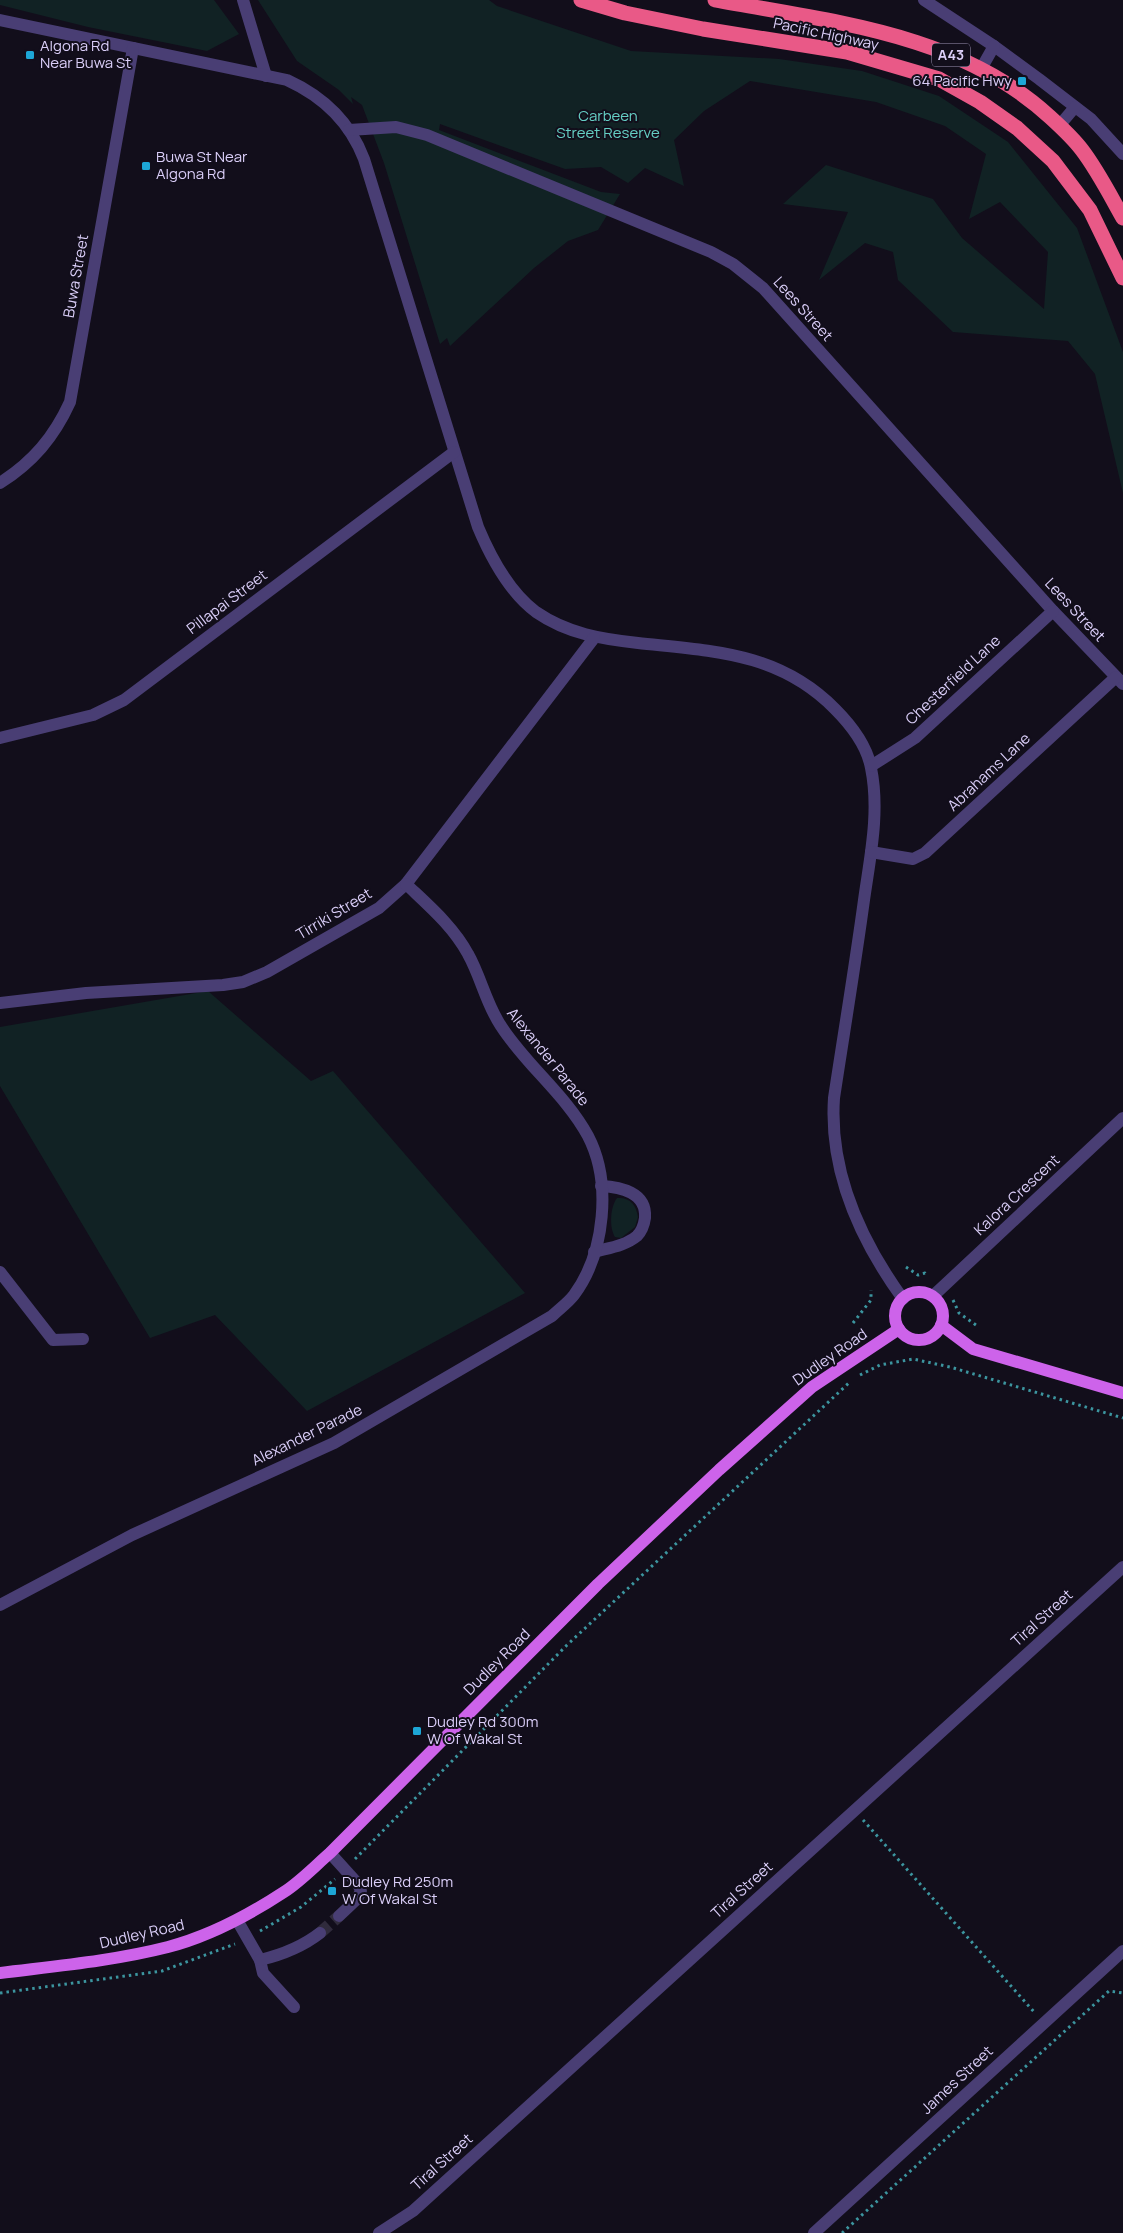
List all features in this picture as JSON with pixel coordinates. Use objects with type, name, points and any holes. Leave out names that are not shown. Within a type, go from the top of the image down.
[{"type":"highway","name":"Pacific Highway","points":[[581,0],[624,13],[702,29],[847,52],[939,80],[980,102],[1017,128],[1053,162],[1090,210],[1123,278]]},
{"type":"highway","name":"Pacific Highway","points":[[715,0],[891,34],[928,45],[981,69],[1034,103],[1082,149],[1123,218]]},
{"type":"main road","points":[[918,1292],[933,1296],[943,1311],[941,1326],[929,1338],[918,1340],[904,1334],[899,1329],[896,1315],[903,1299],[918,1292]]},
{"type":"main road","points":[[941,1326],[972,1349],[1123,1393]]},
{"type":"main road","name":"Dudley Road","points":[[0,1973],[88,1962],[169,1947],[204,1935],[237,1920],[286,1891],[330,1852],[598,1584],[719,1470],[812,1386],[899,1329]]},
{"type":"street","points":[[243,0],[266,76]]},
{"type":"street","points":[[924,0],[994,46],[1075,107],[1091,120],[1123,154]]},
{"type":"street","points":[[0,20],[287,80],[304,88],[336,113],[358,143],[364,159],[454,452],[486,547],[508,581],[535,611],[553,622],[594,638],[721,652],[775,666],[805,683],[827,700],[846,720],[860,742],[871,766],[875,827],[834,1098],[834,1137],[845,1188],[858,1225],[875,1258],[903,1299]]},
{"type":"street","points":[[981,69],[994,46]]},
{"type":"street","name":"Buwa Street","points":[[0,483],[20,470],[44,448],[60,424],[70,402],[133,48]]},
{"type":"street","points":[[1059,126],[1075,107]]},
{"type":"street","name":"Lees Street","points":[[349,130],[396,127],[426,135],[711,252],[733,264],[763,288],[1053,611],[1120,681]]},
{"type":"street","name":"Pillapai Street","points":[[0,738],[92,715],[124,700],[454,452]]},
{"type":"street","name":"Chesterfield Lane","points":[[871,766],[915,738],[1053,611]]},
{"type":"street","name":"Tirriki Street","points":[[0,1003],[86,993],[223,985],[243,982],[268,972],[379,908],[406,884],[594,638]]},
{"type":"street","name":"Abrahams Lane","points":[[871,852],[914,859],[925,853],[1120,681]]},
{"type":"street","name":"Alexander Parade","points":[[0,1605],[132,1535],[334,1443],[552,1316],[574,1295],[588,1270],[594,1252],[600,1218],[601,1186],[596,1158],[588,1136],[577,1119],[493,1015],[468,953],[441,917],[406,884]]},
{"type":"street","name":"Kalora Crescent","points":[[933,1296],[1123,1118]]},
{"type":"street","points":[[594,1252],[620,1245],[633,1239],[640,1234],[645,1217],[641,1201],[628,1190],[619,1187],[601,1186]]},
{"type":"street","points":[[0,1272],[53,1340],[83,1339]]},
{"type":"street","name":"Tiral Street","points":[[379,2233],[413,2211],[1123,1567]]},
{"type":"street","points":[[330,1852],[358,1884],[361,1891],[357,1899],[339,1916]]},
{"type":"street","points":[[237,1920],[260,1960],[263,1973],[294,2007]]},
{"type":"street","points":[[260,1960],[276,1956],[308,1942],[320,1933]]},
{"type":"street","name":"James Street","points":[[814,2233],[1044,2022],[1122,1954]]},
{"type":"path","points":[[906,1267],[918,1275],[924,1273],[927,1276]]},
{"type":"path","points":[[854,1322],[871,1300],[871,1290]]},
{"type":"path","points":[[953,1300],[959,1313],[976,1325]]},
{"type":"path","points":[[0,1993],[162,1971],[196,1960],[248,1938],[301,1907],[345,1869],[567,1645],[854,1377],[880,1365],[913,1358],[950,1367],[1123,1418]]},
{"type":"path","points":[[854,1810],[1044,2022]]},
{"type":"path","points":[[842,2233],[1109,1991],[1123,1993]]},
{"type":"green space","points":[[0,0],[214,0],[239,34],[207,51],[88,27],[0,5]]},
{"type":"green space","name":"Carbeen Street Reserve","points":[[258,0],[489,0],[497,6],[631,51],[779,59],[862,71],[939,96],[1008,142],[1077,228],[1123,352],[1123,493],[1095,374],[1068,341],[953,332],[898,280],[893,252],[865,243],[819,280],[848,212],[783,204],[826,165],[933,199],[962,238],[1044,309],[1048,252],[1000,202],[969,219],[986,154],[945,126],[876,102],[750,81],[704,111],[674,140],[684,186],[645,168],[628,183],[601,167],[565,169],[440,124],[439,130],[601,192],[620,194],[598,230],[568,241],[534,268],[450,346],[447,338],[440,344],[384,163],[362,105],[351,97],[353,104],[339,90],[297,61]]},
{"type":"green space","points":[[208,991],[311,1081],[333,1071],[525,1293],[307,1411],[215,1315],[150,1338],[0,1086],[0,1027]]},
{"type":"green space","points":[[617,1198],[629,1200],[636,1209],[638,1217],[635,1227],[621,1238],[615,1237],[611,1223],[613,1207]]},
{"type":"tunnel","points":[[320,1933],[339,1916]]},
{"type":"place","name":"Algona Rd Near Buwa St","points":[[30,55]]},
{"type":"place","name":"64 Pacific Hwy","points":[[1022,81]]},
{"type":"place","name":"Buwa St Near Algona Rd","points":[[146,166]]},
{"type":"place","name":"Dudley Rd 300m W Of Wakal St","points":[[417,1731]]},
{"type":"place","name":"Dudley Rd 250m W Of Wakal St","points":[[332,1891]]}]
